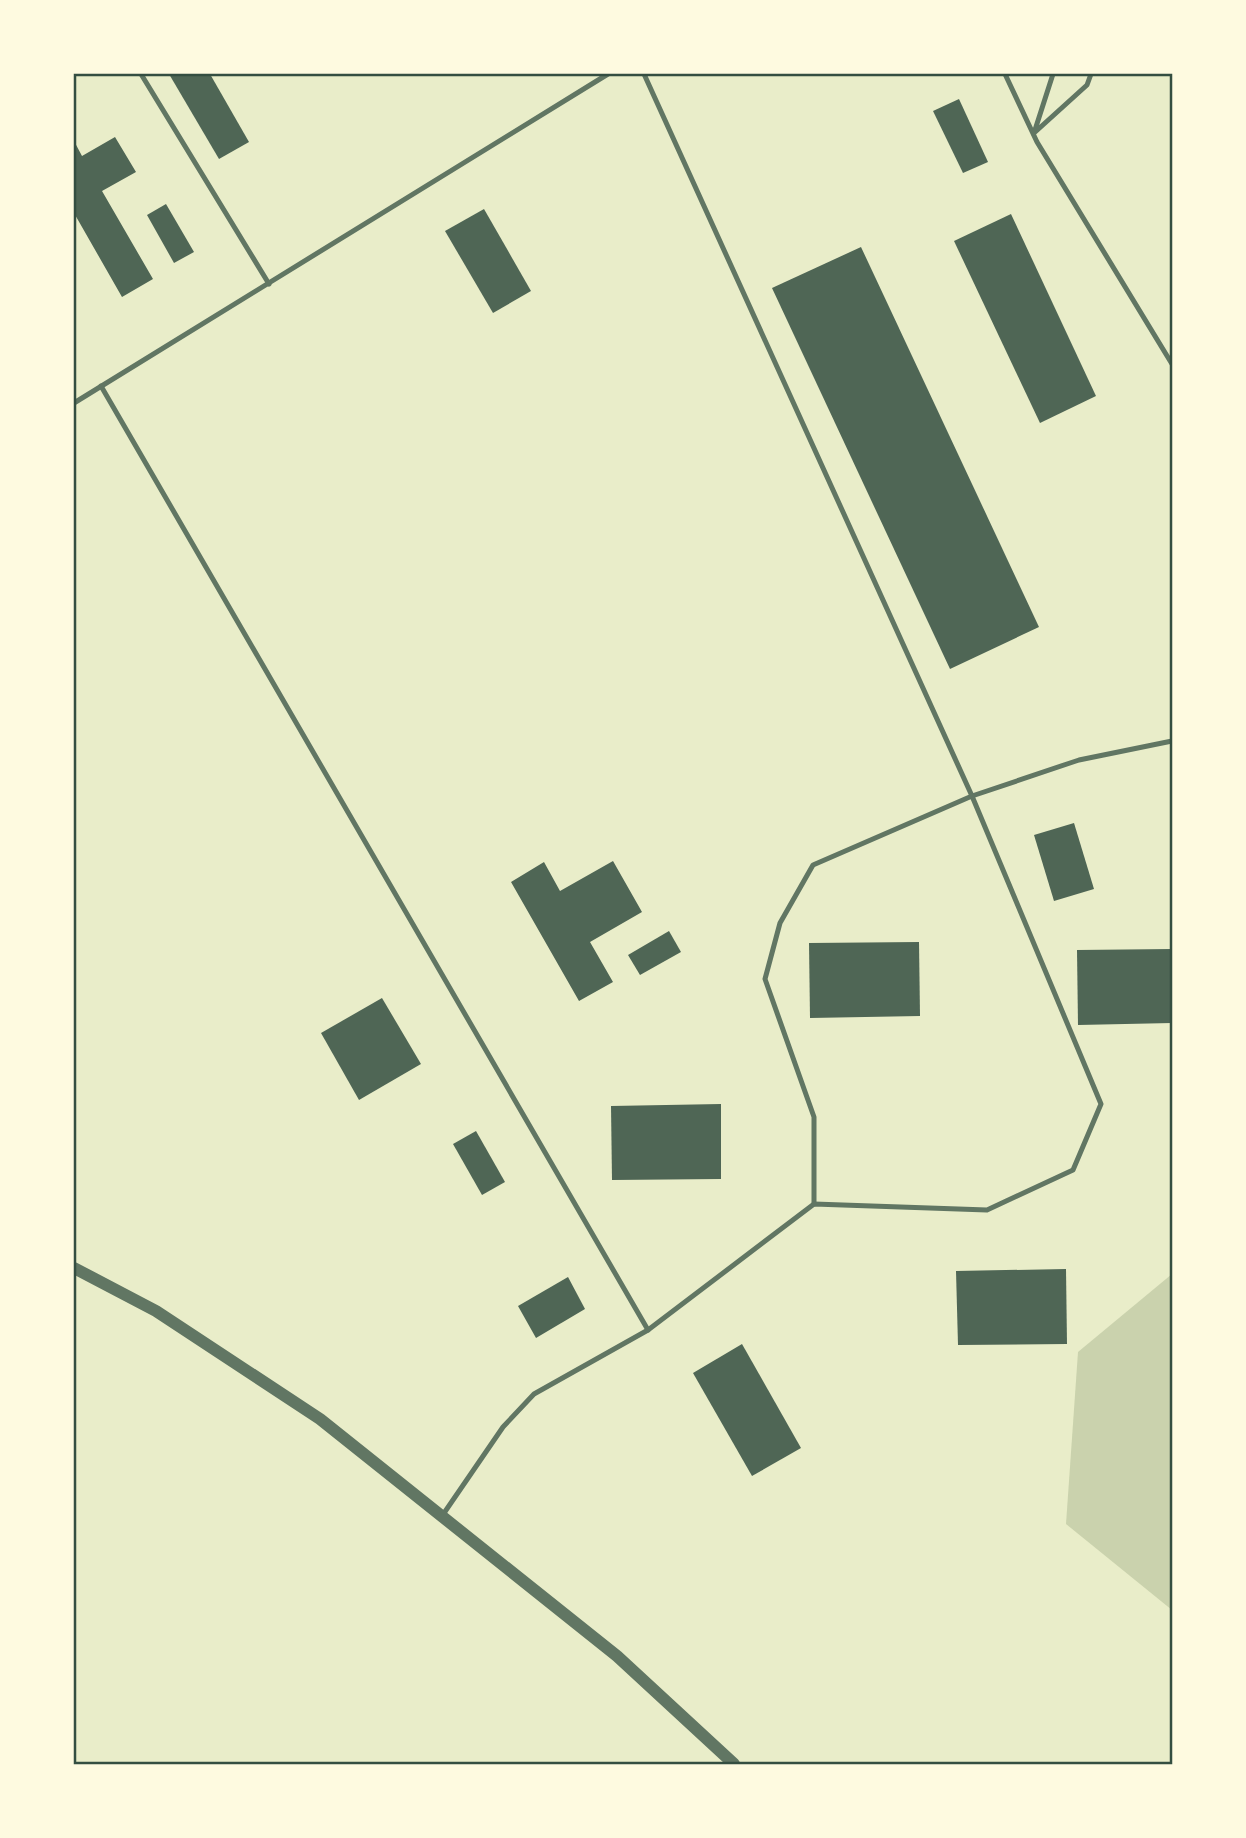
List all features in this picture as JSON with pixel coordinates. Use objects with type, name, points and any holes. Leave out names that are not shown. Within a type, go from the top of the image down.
[{"type":"street","points":[[74,1268],[156,1311],[320,1419],[617,1656],[734,1765]]},
{"type":"lane","points":[[141,74],[268,284]]},
{"type":"lane","points":[[74,404],[608,74]]},
{"type":"lane","points":[[442,1516],[503,1427],[534,1394],[648,1330],[814,1204],[987,1210],[1073,1170],[1101,1104],[972,796],[644,74]]},
{"type":"lane","points":[[1006,74],[1034,134],[1172,364]]},
{"type":"lane","points":[[1034,134],[1053,74]]},
{"type":"lane","points":[[1034,134],[1087,85],[1091,74]]},
{"type":"lane","points":[[101,386],[648,1330]]},
{"type":"lane","points":[[814,1204],[814,1117],[765,979],[780,923],[813,865],[972,796],[1079,760],[1172,741]]},
{"type":"green space","points":[[1172,1274],[1172,1610],[1066,1524],[1078,1352]]},
{"type":"building","points":[[169,74],[210,74],[249,142],[219,159]]},
{"type":"building","points":[[959,99],[988,162],[963,173],[933,111]]},
{"type":"building","points":[[115,137],[136,172],[102,191],[153,279],[122,297],[74,213],[74,141],[82,156]]},
{"type":"building","points":[[166,204],[194,252],[174,263],[147,215]]},
{"type":"building","points":[[484,209],[531,291],[493,313],[445,231]]},
{"type":"building","points":[[1011,214],[1096,396],[1040,423],[954,241]]},
{"type":"building","points":[[861,247],[1039,627],[950,669],[772,288]]},
{"type":"building","points":[[1074,823],[1094,889],[1054,901],[1034,835]]},
{"type":"building","points":[[613,861],[642,912],[590,942],[613,982],[579,1001],[511,882],[544,862],[560,891]]},
{"type":"building","points":[[669,931],[681,952],[640,975],[628,955]]},
{"type":"building","points":[[919,942],[920,1016],[810,1018],[809,943]]},
{"type":"building","points":[[1172,949],[1172,1023],[1078,1025],[1077,950]]},
{"type":"building","points":[[382,998],[421,1064],[359,1100],[321,1033]]},
{"type":"building","points":[[721,1104],[721,1179],[612,1180],[611,1106]]},
{"type":"building","points":[[476,1131],[505,1182],[482,1195],[453,1144]]},
{"type":"building","points":[[1066,1269],[1067,1344],[958,1345],[956,1271]]},
{"type":"building","points":[[568,1277],[585,1309],[536,1338],[518,1306]]},
{"type":"building","points":[[742,1344],[801,1448],[752,1476],[693,1373]]}]
